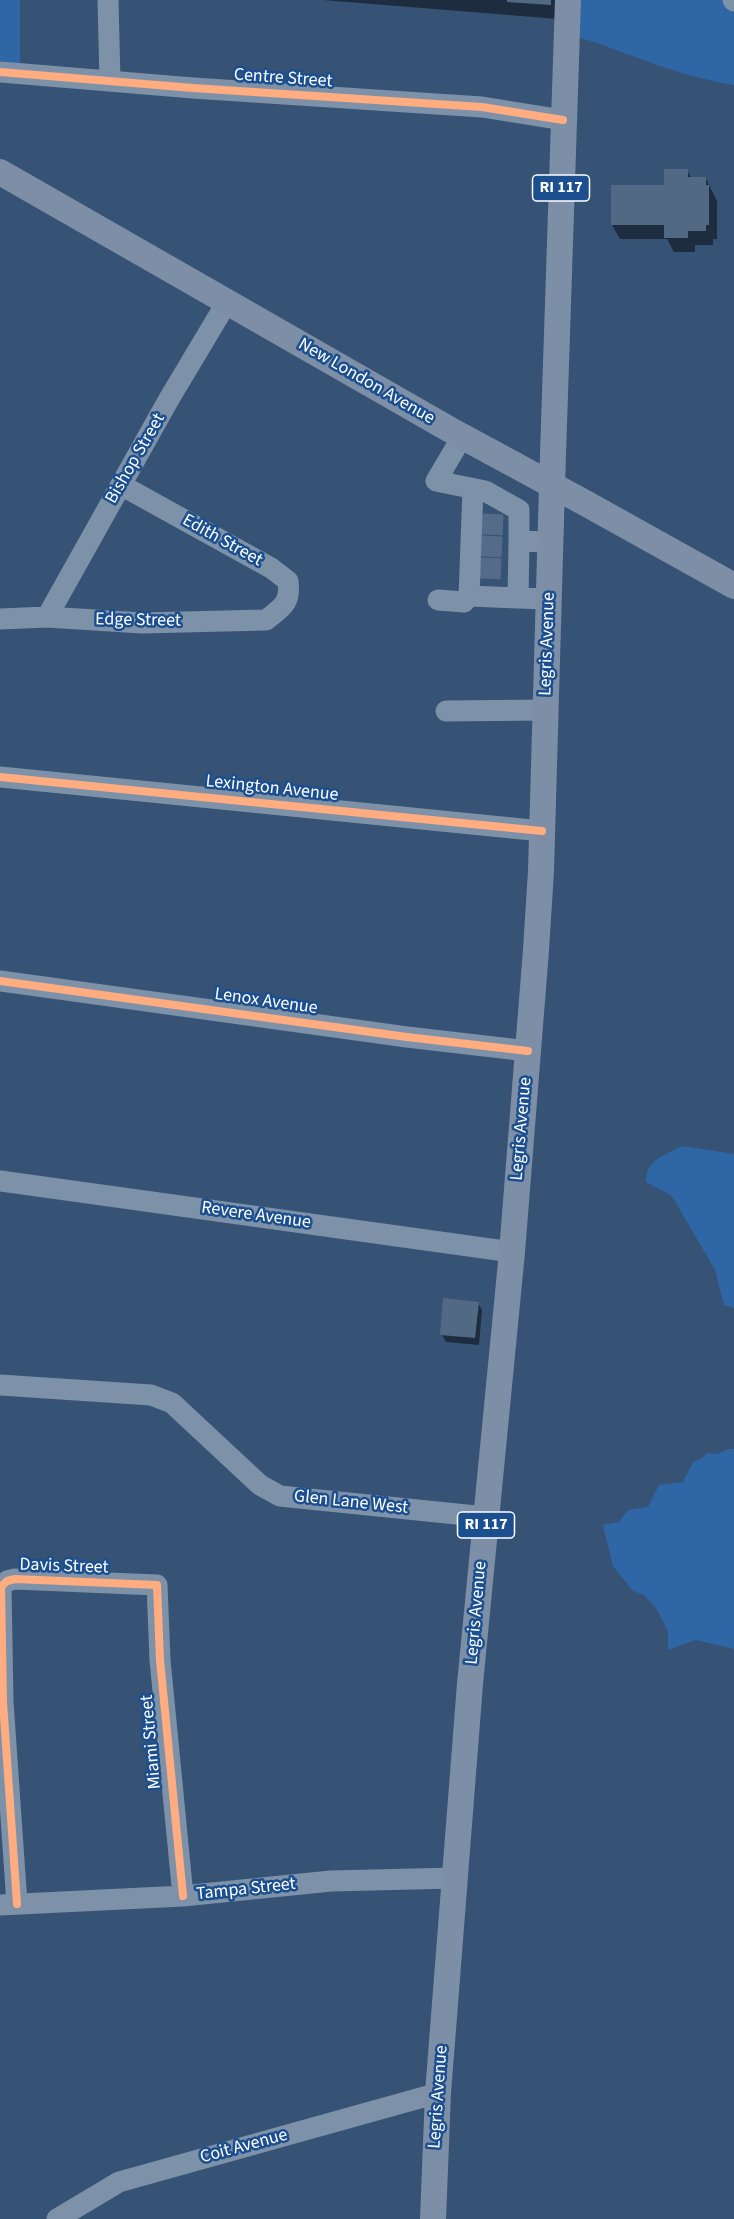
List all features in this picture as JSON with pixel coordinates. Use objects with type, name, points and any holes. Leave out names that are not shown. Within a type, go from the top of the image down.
[{"type":"main road","name":"Legris Avenue","points":[[433,2219],[438,2093],[470,1684],[512,1252],[538,916],[568,0]]},
{"type":"main road","name":"New London Avenue","points":[[0,172],[462,436],[734,586]]},
{"type":"street","points":[[108,0],[110,81]]},
{"type":"street","name":"Centre Street","points":[[0,72],[482,107],[563,120]]},
{"type":"street","name":"Bishop Street","points":[[47,617],[227,302]]},
{"type":"street","points":[[462,436],[436,481],[485,491],[519,510],[512,569],[518,598]]},
{"type":"street","name":"Edith Street","points":[[121,485],[272,568],[288,581],[289,594],[282,609],[273,614]]},
{"type":"street","points":[[438,600],[464,602],[470,596],[475,568],[477,524],[473,489]]},
{"type":"street","points":[[514,537],[551,542]]},
{"type":"street","points":[[470,596],[549,599]]},
{"type":"street","name":"Edge Street","points":[[0,619],[47,617],[142,623],[266,620],[273,614]]},
{"type":"street","points":[[446,711],[546,710]]},
{"type":"street","name":"Lexington Avenue","points":[[0,777],[542,831]]},
{"type":"street","name":"Lenox Avenue","points":[[0,981],[388,1035],[528,1051]]},
{"type":"street","name":"Revere Avenue","points":[[0,1181],[512,1252]]},
{"type":"street","name":"Glen Lane West","points":[[0,1386],[151,1395],[172,1403],[260,1485],[280,1496],[486,1517]]},
{"type":"street","name":"Davis Street","points":[[9,1905],[1,1587],[7,1581],[15,1579],[158,1585]]},
{"type":"street","name":"Miami Street","points":[[158,1585],[160,1660],[183,1896]]},
{"type":"street","name":"Tampa Street","points":[[9,1905],[183,1896],[331,1881],[456,1878]]},
{"type":"street","name":"Coit Avenue","points":[[57,2219],[119,2182],[438,2093]]},
{"type":"shaded area","points":[[0,0],[20,0],[20,64],[0,61]]},
{"type":"shaded area","points":[[570,0],[734,0],[734,85],[677,71],[598,43],[571,36]]},
{"type":"shaded area","points":[[682,1146],[734,1154],[734,1308],[724,1305],[715,1270],[672,1196],[646,1182],[649,1168],[657,1159]]},
{"type":"shaded area","points":[[734,1449],[734,1649],[696,1640],[668,1650],[668,1631],[656,1608],[644,1595],[633,1591],[613,1566],[603,1525],[619,1522],[628,1510],[648,1507],[659,1485],[683,1482],[693,1462],[708,1453],[717,1454]]},
{"type":"building","points":[[507,0],[551,0],[551,5],[507,2]]},
{"type":"building","points":[[664,169],[688,169],[688,177],[706,177],[706,185],[709,185],[709,225],[706,225],[706,231],[688,231],[688,238],[664,238],[664,225],[611,225],[611,185],[664,185]]},
{"type":"building","points":[[443,1298],[479,1302],[475,1338],[440,1335]]},
{"type":"tunnel","points":[[482,524],[506,525]]},
{"type":"tunnel","points":[[481,546],[505,547]]},
{"type":"tunnel","points":[[480,568],[505,569]]},
{"type":"cycle path","points":[[0,72],[193,88],[482,107],[563,120]]},
{"type":"cycle path","points":[[0,777],[542,831]]},
{"type":"cycle path","points":[[0,981],[407,1037],[528,1051]]},
{"type":"cycle path","points":[[17,1904],[3,1702],[1,1587],[7,1581],[15,1579],[157,1585],[160,1660],[183,1896]]}]
